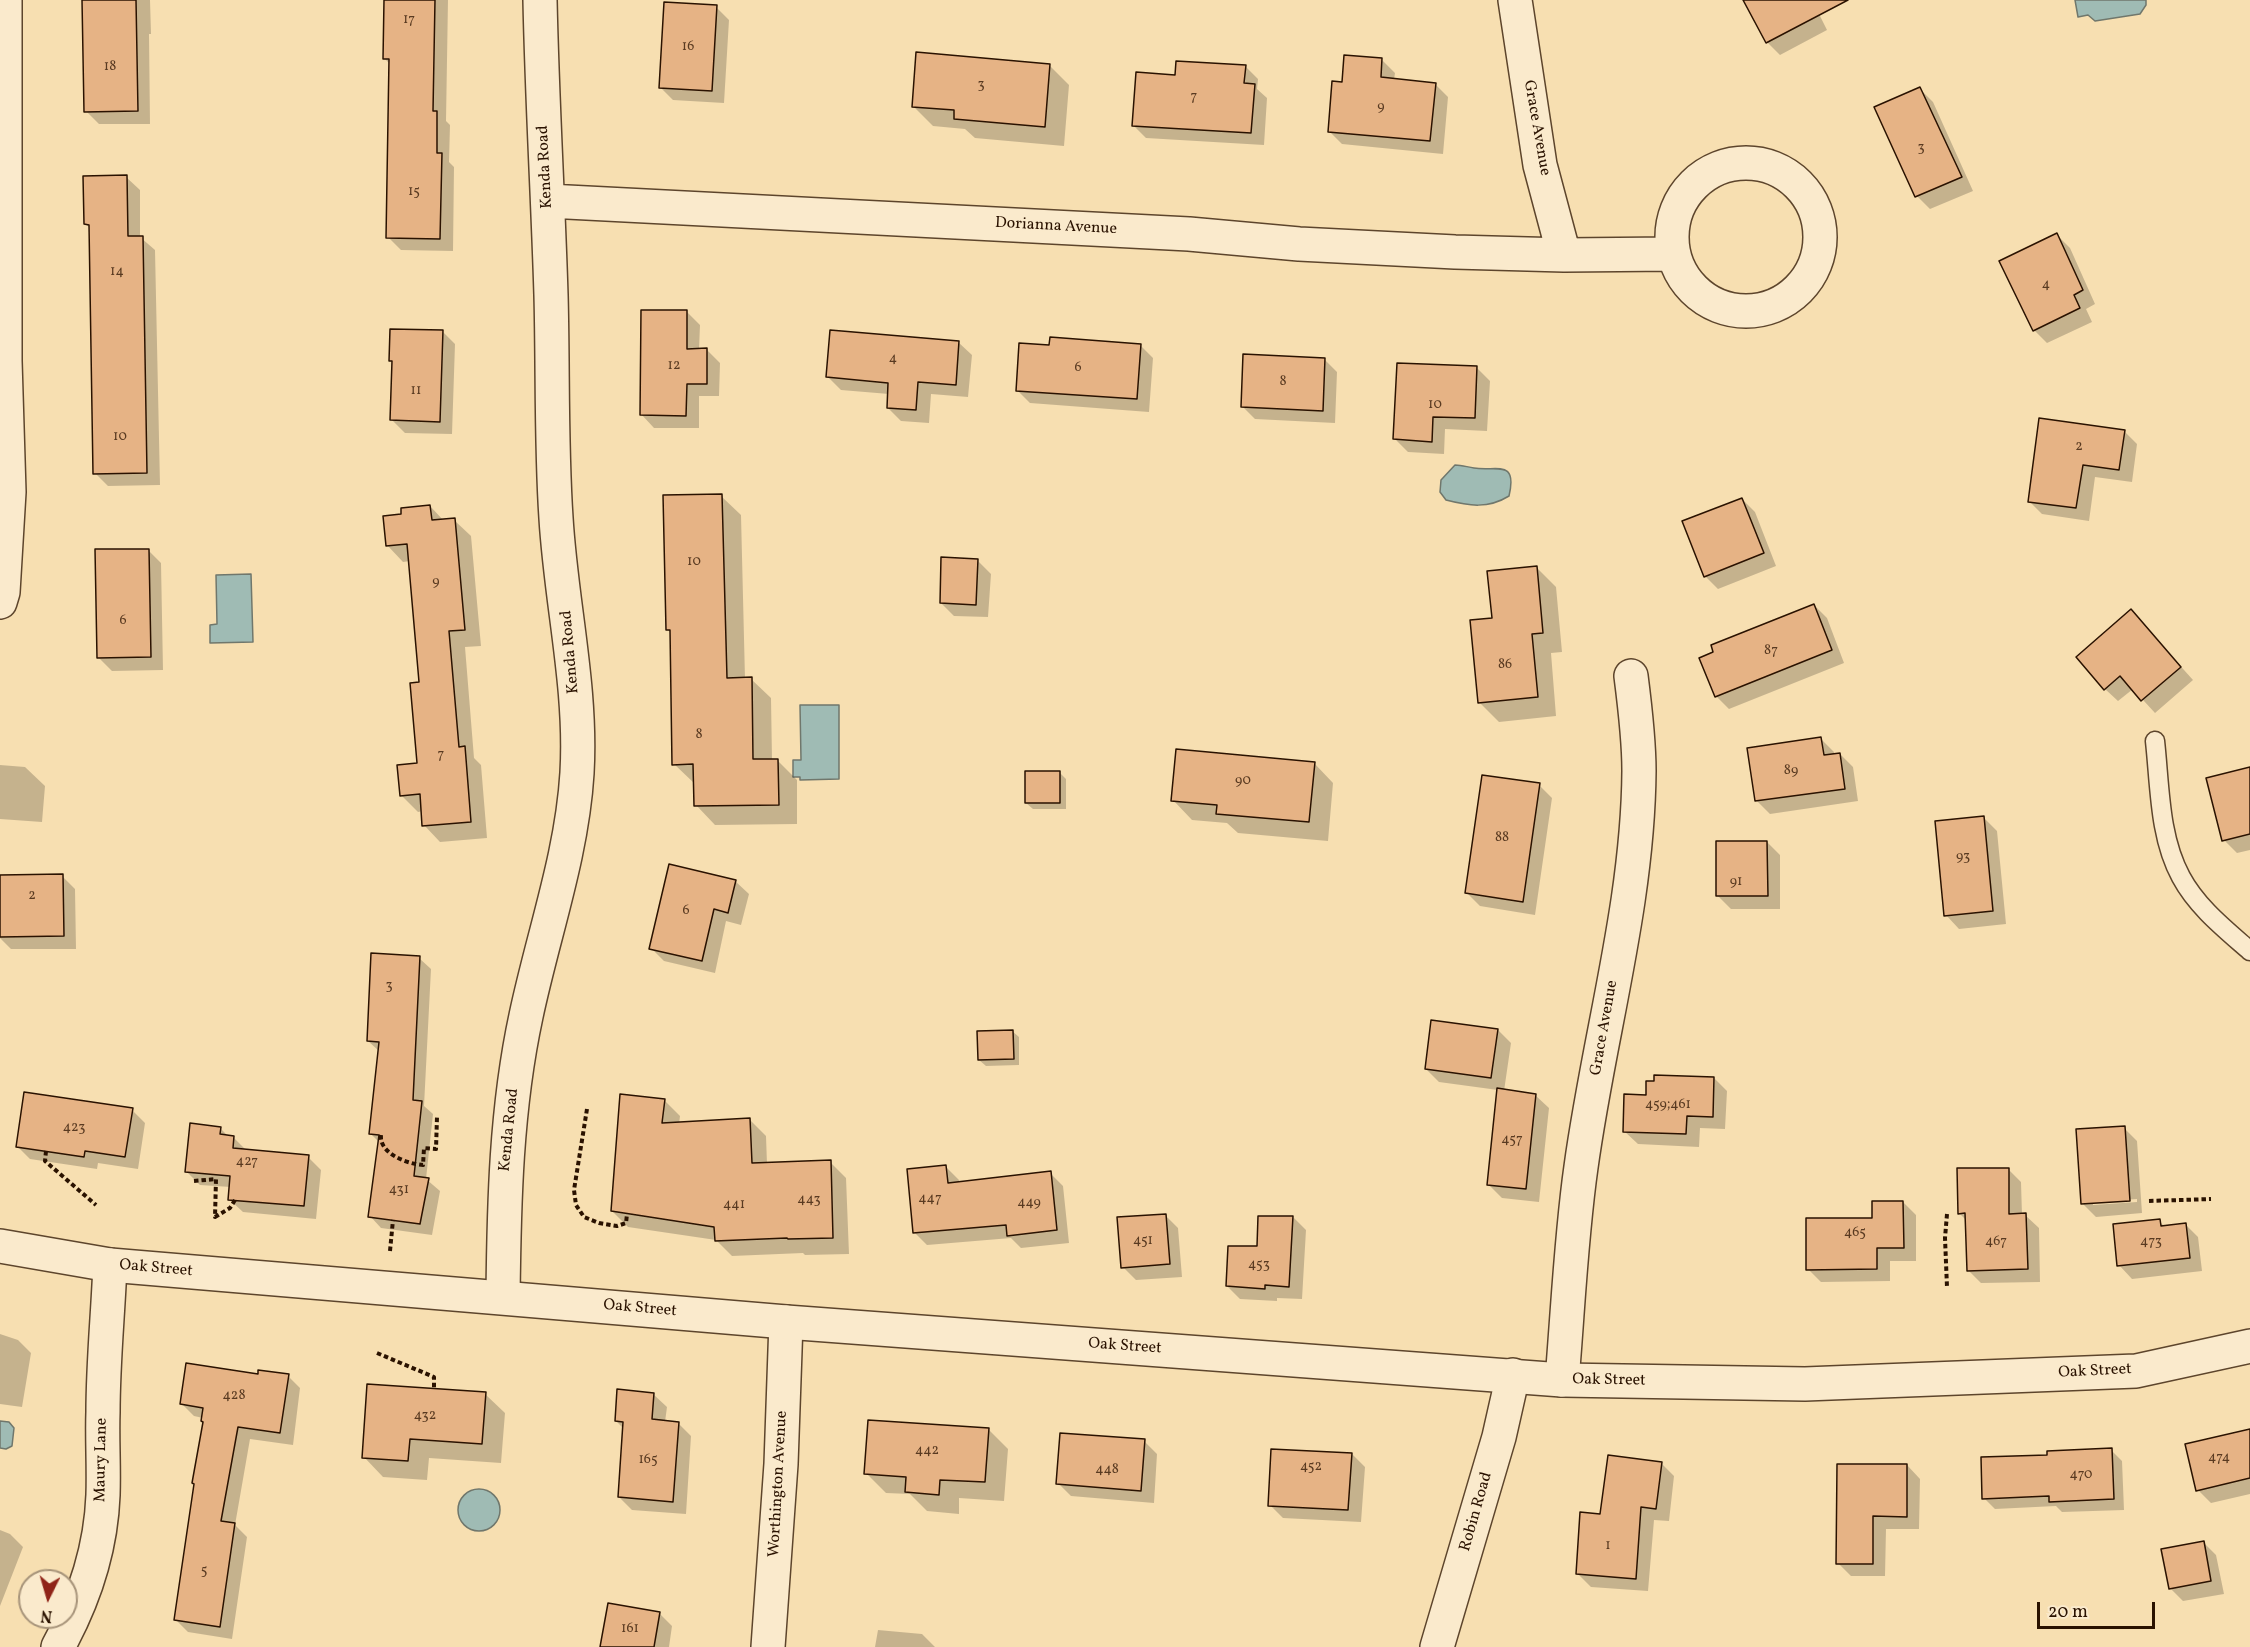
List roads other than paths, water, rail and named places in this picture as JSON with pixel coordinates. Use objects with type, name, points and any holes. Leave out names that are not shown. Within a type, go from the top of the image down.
[{"type":"street","points":[[0,602],[3,592],[9,492],[5,361],[4,0]]},
{"type":"street","name":"Kenda Road","points":[[503,1297],[506,1155],[518,1062],[526,1016],[559,885],[573,812],[577,774],[578,734],[572,652],[556,522],[553,467],[548,201],[540,0]]},
{"type":"street","name":"Grace Avenue","points":[[1515,0],[1540,165],[1564,255]]},
{"type":"street","points":[[1752,163],[1775,169],[1795,181],[1810,199],[1818,221],[1820,244],[1815,265],[1790,297],[1771,307],[1750,311],[1730,310],[1717,306],[1693,290],[1680,273],[1673,254],[1671,231],[1677,208],[1683,198],[1689,189],[1707,174],[1729,165],[1752,163]]},
{"type":"street","name":"Dorianna Avenue","points":[[548,201],[797,212],[891,220],[1189,234],[1299,244],[1443,252],[1564,255],[1673,254]]},
{"type":"street","name":"Grace Avenue","points":[[1562,1380],[1581,1168],[1625,926],[1634,854],[1639,771],[1632,676]]},
{"type":"street","name":"Oak Street","points":[[0,1246],[110,1265],[786,1322],[1562,1380],[1805,1384],[2136,1371],[2250,1346]]},
{"type":"street","name":"Maury Lane","points":[[58,1647],[76,1614],[90,1576],[99,1537],[103,1495],[103,1410],[110,1265]]},
{"type":"street","name":"Worthington Avenue","points":[[768,1647],[780,1475],[786,1322]]},
{"type":"street","name":"Robin Road","points":[[1437,1647],[1499,1437],[1513,1375]]},
{"type":"lane","points":[[2155,741],[2165,835],[2181,877],[2206,911],[2250,951]]},
{"type":"water","points":[[2075,0],[2146,0],[2146,5],[2140,14],[2095,21],[2088,15],[2078,17]]},
{"type":"water","points":[[1455,465],[1507,471],[1511,484],[1509,496],[1486,505],[1463,504],[1446,500],[1440,492],[1441,480]]},
{"type":"water","points":[[251,574],[253,642],[210,643],[210,625],[217,624],[216,575]]},
{"type":"water","points":[[800,705],[839,705],[839,779],[800,780],[800,777],[793,777],[793,760],[801,760]]},
{"type":"water","points":[[0,1421],[9,1422],[14,1428],[12,1446],[6,1449],[0,1448]]},
{"type":"water","points":[[479,1489],[487,1490],[494,1495],[499,1502],[499,1518],[494,1525],[487,1530],[479,1531],[471,1530],[464,1525],[459,1518],[458,1510],[459,1502],[464,1495],[471,1490]]}]
